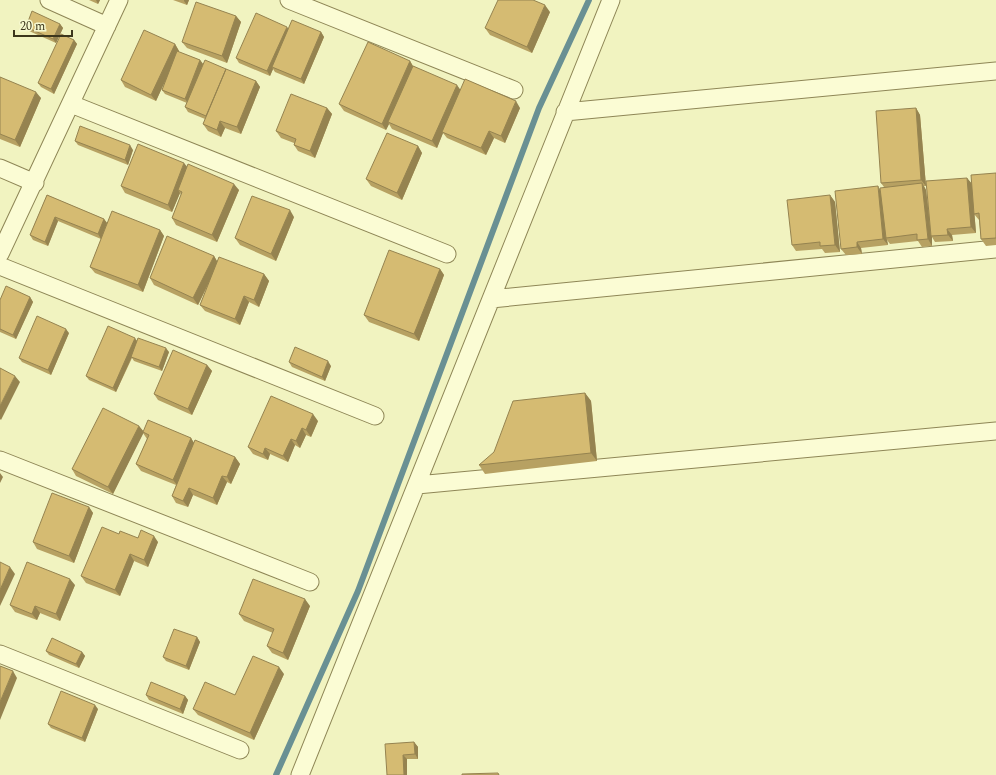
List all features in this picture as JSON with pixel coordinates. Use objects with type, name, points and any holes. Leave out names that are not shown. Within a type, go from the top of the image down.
[{"type":"street","points":[[49,0],[107,26]]},
{"type":"street","points":[[0,254],[35,183],[119,0]]},
{"type":"street","points":[[289,0],[514,90]]},
{"type":"street","points":[[300,775],[611,0]]},
{"type":"street","points":[[565,112],[996,71]]},
{"type":"street","points":[[71,104],[447,254]]},
{"type":"street","points":[[0,168],[35,183]]},
{"type":"street","points":[[491,299],[996,249]]},
{"type":"street","points":[[0,266],[375,416]]},
{"type":"street","points":[[417,485],[996,431]]},
{"type":"street","points":[[0,460],[310,582]]},
{"type":"street","points":[[0,654],[240,750]]},
{"type":"building","points":[[498,0],[533,0],[545,5],[527,47],[485,28]]},
{"type":"building","points":[[196,2],[236,16],[222,56],[182,42]]},
{"type":"building","points":[[32,11],[60,24],[53,39],[26,27]]},
{"type":"building","points":[[256,13],[287,27],[267,71],[236,58]]},
{"type":"building","points":[[292,20],[321,32],[301,79],[272,67]]},
{"type":"building","points":[[144,30],[175,44],[151,95],[121,80]]},
{"type":"building","points":[[61,34],[74,40],[51,89],[38,83]]},
{"type":"building","points":[[368,42],[410,61],[382,124],[339,104]]},
{"type":"building","points":[[177,51],[200,60],[185,99],[162,90]]},
{"type":"building","points":[[205,60],[226,69],[206,116],[185,107]]},
{"type":"building","points":[[413,66],[457,85],[432,141],[388,122]]},
{"type":"building","points":[[226,69],[256,81],[237,127],[220,121],[217,130],[203,124]]},
{"type":"building","points":[[0,77],[36,92],[15,140],[0,134]]},
{"type":"building","points":[[465,79],[516,101],[501,136],[489,131],[481,148],[442,132]]},
{"type":"building","points":[[291,94],[327,108],[310,151],[294,145],[296,139],[276,131]]},
{"type":"building","points":[[916,108],[921,180],[881,183],[876,111]]},
{"type":"building","points":[[80,126],[130,145],[125,160],[75,141]]},
{"type":"building","points":[[387,133],[418,146],[397,193],[366,179]]},
{"type":"building","points":[[138,144],[184,163],[168,205],[121,186]]},
{"type":"building","points":[[188,164],[234,184],[212,235],[172,218],[182,192],[178,190]]},
{"type":"building","points":[[996,173],[996,238],[981,239],[979,213],[974,214],[971,175]]},
{"type":"building","points":[[967,178],[971,227],[947,229],[948,235],[931,236],[926,181]]},
{"type":"building","points":[[922,183],[928,239],[917,240],[917,234],[886,238],[880,188]]},
{"type":"building","points":[[878,186],[883,239],[857,242],[857,247],[841,249],[835,191]]},
{"type":"building","points":[[47,195],[104,219],[98,234],[55,217],[45,242],[30,235]]},
{"type":"building","points":[[830,195],[835,245],[820,246],[820,242],[792,245],[787,200]]},
{"type":"building","points":[[252,196],[290,210],[271,254],[235,238]]},
{"type":"building","points":[[112,211],[160,230],[138,285],[90,267]]},
{"type":"building","points":[[167,236],[214,256],[193,298],[150,278]]},
{"type":"building","points":[[389,250],[440,269],[414,334],[364,315]]},
{"type":"building","points":[[219,257],[264,274],[254,300],[244,296],[235,319],[200,305]]},
{"type":"building","points":[[6,286],[30,297],[13,335],[0,329],[0,300]]},
{"type":"building","points":[[37,316],[66,329],[48,370],[19,358]]},
{"type":"building","points":[[108,326],[135,338],[113,388],[86,376]]},
{"type":"building","points":[[138,338],[166,348],[159,367],[131,357]]},
{"type":"building","points":[[295,347],[328,361],[322,377],[289,362]]},
{"type":"building","points":[[173,350],[207,365],[188,409],[154,394]]},
{"type":"building","points":[[0,368],[15,376],[0,406]]},
{"type":"building","points":[[585,393],[591,453],[479,465],[494,452],[513,401]]},
{"type":"building","points":[[271,396],[313,414],[306,430],[302,428],[296,441],[291,439],[283,456],[265,448],[263,454],[248,447]]},
{"type":"building","points":[[103,408],[139,426],[108,487],[72,469]]},
{"type":"building","points":[[148,420],[191,438],[173,480],[136,464],[149,435],[143,432]]},
{"type":"building","points":[[195,440],[235,457],[227,477],[222,476],[213,498],[189,488],[183,501],[172,496]]},
{"type":"building","points":[[52,493],[89,507],[69,556],[33,542]]},
{"type":"building","points":[[102,527],[119,534],[120,531],[138,538],[141,530],[154,536],[144,560],[130,554],[115,590],[81,576]]},
{"type":"building","points":[[0,562],[10,567],[0,590]]},
{"type":"building","points":[[27,562],[70,579],[56,614],[35,606],[32,614],[10,605]]},
{"type":"building","points":[[253,579],[305,599],[283,653],[267,646],[274,629],[239,614]]},
{"type":"building","points":[[174,629],[197,637],[186,666],[163,657]]},
{"type":"building","points":[[52,638],[82,652],[76,664],[46,651]]},
{"type":"building","points":[[253,656],[279,667],[250,733],[193,709],[205,682],[235,695]]},
{"type":"building","points":[[0,666],[13,671],[0,702]]},
{"type":"building","points":[[151,682],[185,696],[180,709],[146,695]]},
{"type":"building","points":[[61,691],[95,705],[82,738],[48,724]]},
{"type":"building","points":[[414,742],[415,754],[403,755],[404,775],[387,775],[385,744]]},
{"type":"building","points":[[498,773],[499,775],[462,775],[462,774]]},
{"type":"waterway","points":[[276,775],[358,591],[539,108],[589,0]]}]
